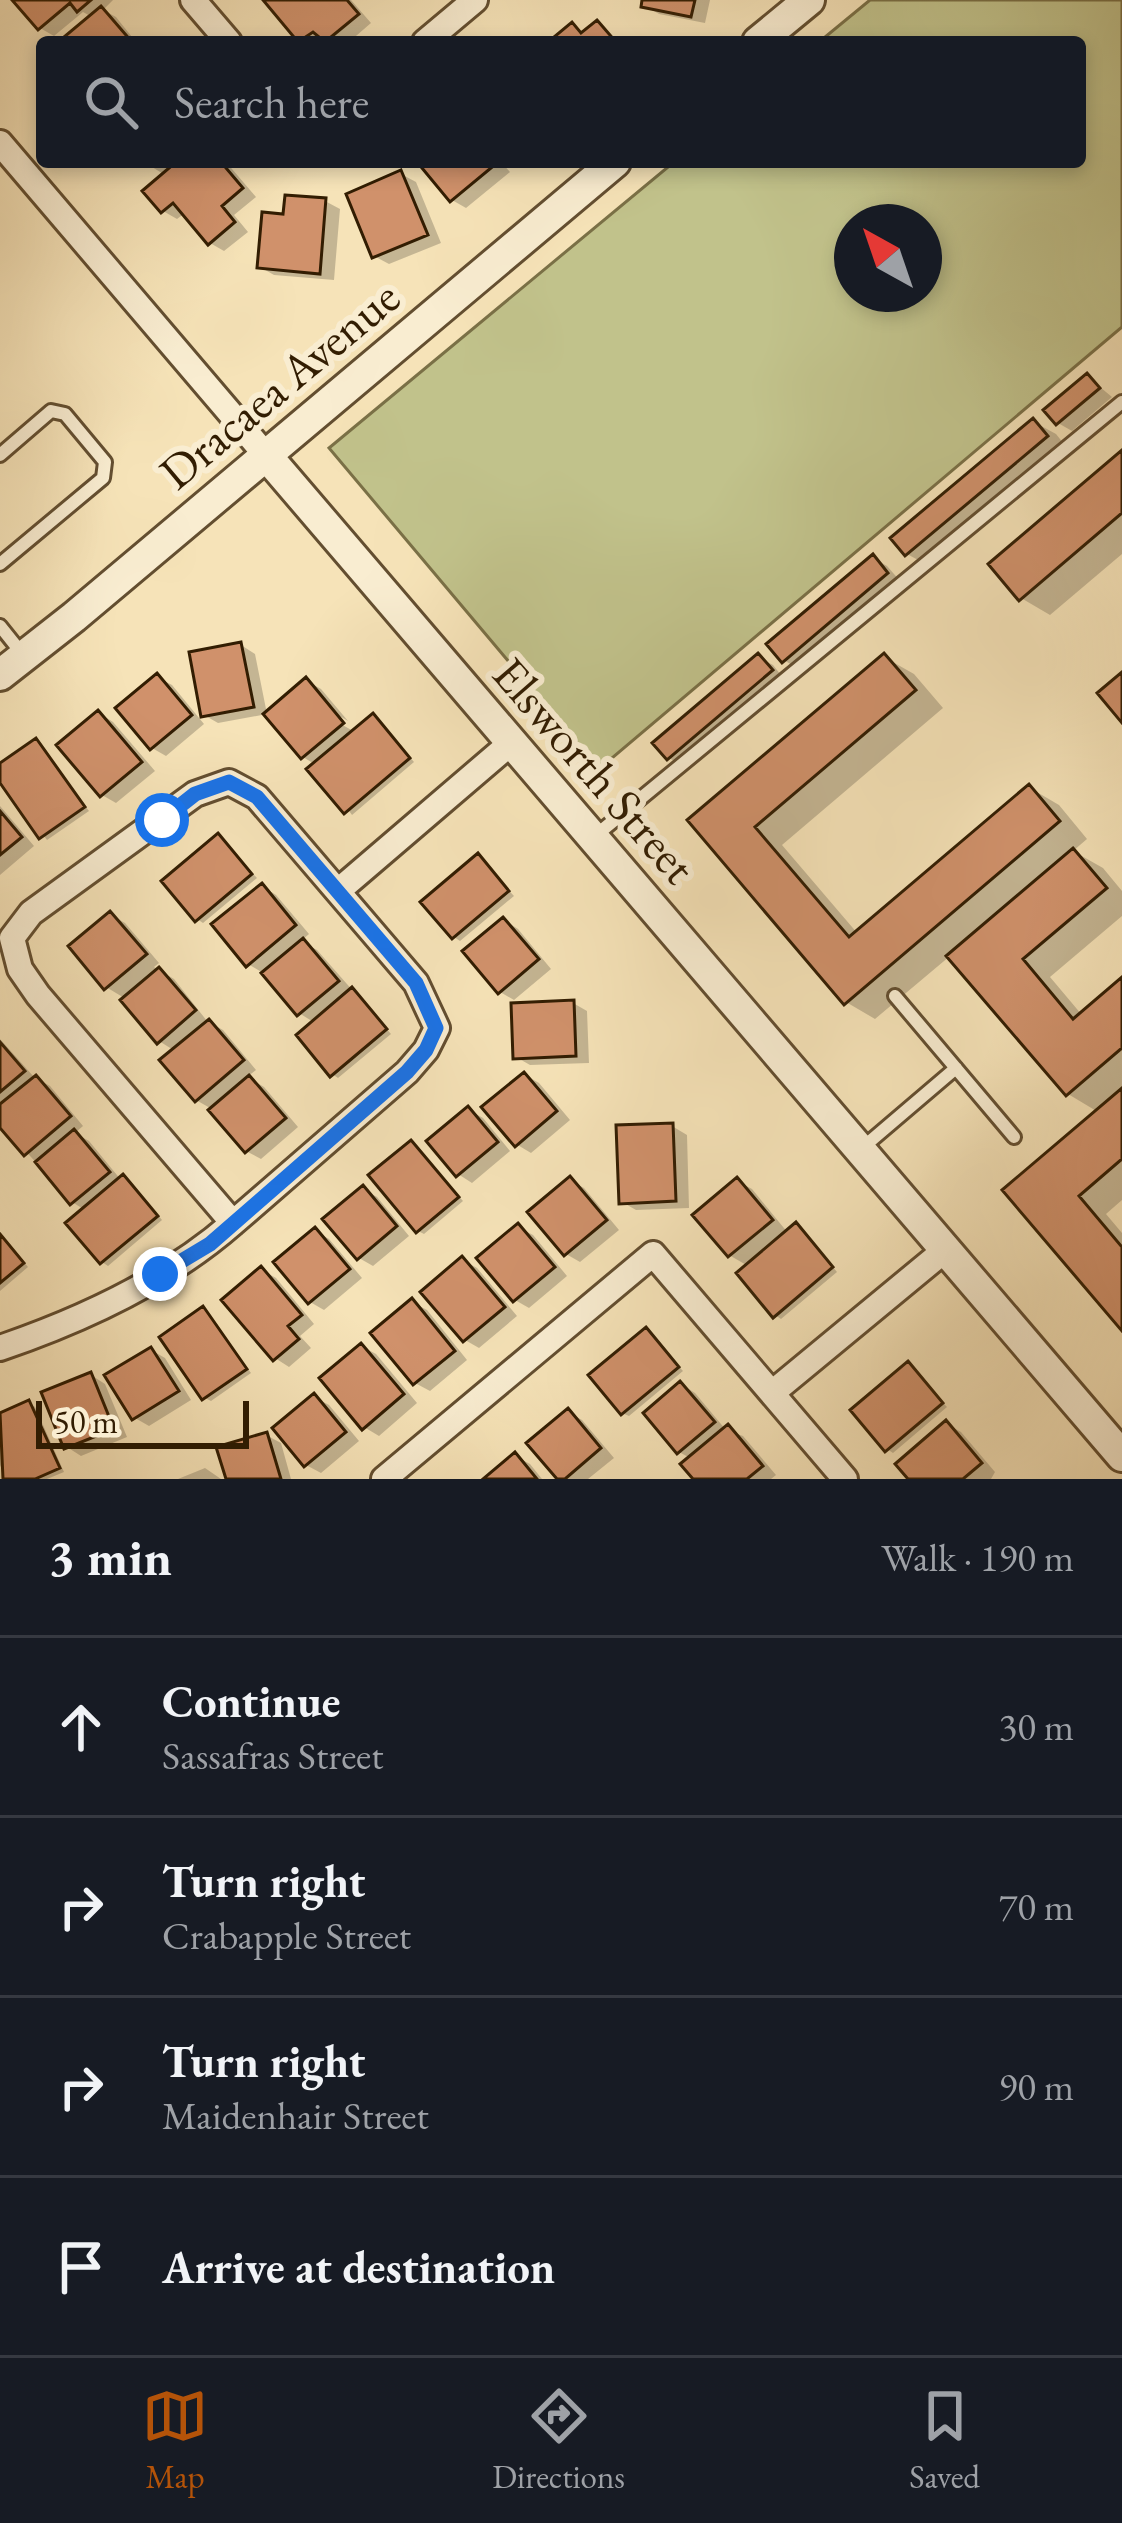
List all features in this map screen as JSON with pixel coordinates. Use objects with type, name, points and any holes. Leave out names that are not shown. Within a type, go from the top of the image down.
[{"type":"street","points":[[193,0],[224,36]]},
{"type":"street","points":[[432,36],[476,0]]},
{"type":"street","points":[[765,36],[809,0]]},
{"type":"street","name":"Elsworth Street","points":[[0,142],[1122,1456]]},
{"type":"street","name":"Dracaea Avenue","points":[[12,666],[608,168]]},
{"type":"street","points":[[338,891],[512,742]]},
{"type":"street","points":[[0,1348],[104,1305],[210,1244],[407,1072],[426,1050],[436,1028],[416,983],[257,797],[229,782],[195,794],[31,913],[13,938],[20,969],[38,995],[233,1223]]},
{"type":"street","points":[[772,1394],[945,1250]]},
{"type":"street","points":[[384,1479],[653,1254],[845,1479]]},
{"type":"lane","points":[[594,837],[1122,402]]},
{"type":"lane","points":[[0,455],[51,411],[64,414],[105,462],[103,478],[0,564]]},
{"type":"lane","points":[[0,626],[12,666]]},
{"type":"lane","points":[[895,996],[1014,1138]]},
{"type":"lane","points":[[860,1150],[956,1068]]},
{"type":"green space","points":[[870,0],[1122,0],[1122,327],[599,769],[329,448],[667,168],[1086,168],[1086,36],[826,36]]},
{"type":"building","points":[[12,0],[91,0],[77,12],[70,3],[38,30]]},
{"type":"building","points":[[263,0],[347,0],[359,14],[332,36],[313,32],[293,36]]},
{"type":"building","points":[[642,0],[695,0],[691,17],[641,7]]},
{"type":"building","points":[[101,6],[127,36],[65,36]]},
{"type":"building","points":[[597,20],[611,36],[555,36],[572,22],[581,33]]},
{"type":"building","points":[[169,168],[226,168],[243,188],[222,206],[235,222],[208,245],[173,203],[161,213],[142,191]]},
{"type":"building","points":[[422,168],[491,168],[450,202]]},
{"type":"building","points":[[401,170],[428,235],[372,258],[346,194]]},
{"type":"building","points":[[285,195],[326,198],[320,274],[257,268],[262,212],[283,214]]},
{"type":"building","points":[[1087,373],[1100,388],[1056,425],[1043,410]]},
{"type":"building","points":[[1033,418],[1048,436],[905,556],[890,538]]},
{"type":"building","points":[[1122,450],[1122,513],[1019,601],[988,564]]},
{"type":"building","points":[[873,554],[888,573],[782,663],[766,644]]},
{"type":"building","points":[[241,642],[254,707],[201,717],[189,652]]},
{"type":"building","points":[[758,653],[773,670],[667,760],[652,743]]},
{"type":"building","points":[[884,653],[916,690],[755,827],[849,937],[1029,784],[1060,821],[844,1005],[687,820]]},
{"type":"building","points":[[1122,672],[1122,723],[1097,693]]},
{"type":"building","points":[[157,673],[192,715],[150,750],[115,708]]},
{"type":"building","points":[[306,677],[344,723],[301,759],[263,714]]},
{"type":"building","points":[[98,710],[142,762],[100,797],[56,745]]},
{"type":"building","points":[[373,713],[410,758],[344,814],[306,769]]},
{"type":"building","points":[[36,738],[85,807],[39,839],[0,783],[0,763]]},
{"type":"building","points":[[0,811],[22,837],[0,855]]},
{"type":"building","points":[[218,833],[252,874],[195,922],[161,881]]},
{"type":"building","points":[[1073,848],[1107,888],[1023,959],[1073,1019],[1122,977],[1122,1048],[1066,1096],[946,956]]},
{"type":"building","points":[[478,853],[509,891],[452,939],[420,902]]},
{"type":"building","points":[[262,883],[296,925],[246,967],[211,924]]},
{"type":"building","points":[[110,911],[147,954],[104,990],[68,946]]},
{"type":"building","points":[[503,917],[539,959],[498,994],[462,951]]},
{"type":"building","points":[[303,938],[339,981],[297,1016],[261,973]]},
{"type":"building","points":[[159,967],[196,1010],[157,1044],[120,1000]]},
{"type":"building","points":[[352,987],[387,1029],[330,1077],[296,1035]]},
{"type":"building","points":[[574,1000],[576,1056],[513,1059],[511,1003]]},
{"type":"building","points":[[209,1019],[244,1060],[195,1102],[159,1060]]},
{"type":"building","points":[[0,1042],[25,1071],[0,1092]]},
{"type":"building","points":[[524,1072],[557,1111],[515,1147],[481,1107]]},
{"type":"building","points":[[36,1075],[71,1116],[24,1156],[0,1128],[0,1104]]},
{"type":"building","points":[[249,1075],[286,1118],[245,1153],[208,1110]]},
{"type":"building","points":[[1122,1088],[1122,1159],[1079,1196],[1122,1247],[1122,1331],[1002,1190]]},
{"type":"building","points":[[468,1106],[498,1142],[456,1177],[426,1141]]},
{"type":"building","points":[[673,1123],[676,1201],[619,1204],[616,1125]]},
{"type":"building","points":[[74,1129],[110,1172],[70,1205],[35,1162]]},
{"type":"building","points":[[411,1140],[459,1197],[416,1233],[368,1175]]},
{"type":"building","points":[[123,1174],[158,1216],[100,1264],[65,1223]]},
{"type":"building","points":[[570,1176],[607,1220],[564,1256],[527,1212]]},
{"type":"building","points":[[737,1177],[773,1220],[728,1257],[692,1215]]},
{"type":"building","points":[[363,1185],[397,1226],[357,1260],[322,1219]]},
{"type":"building","points":[[796,1222],[833,1267],[773,1318],[736,1273]]},
{"type":"building","points":[[518,1223],[555,1267],[513,1302],[476,1258]]},
{"type":"building","points":[[315,1227],[350,1269],[308,1304],[273,1262]]},
{"type":"building","points":[[0,1234],[24,1263],[0,1283]]},
{"type":"building","points":[[462,1256],[505,1307],[463,1342],[420,1292]]},
{"type":"building","points":[[261,1266],[302,1315],[288,1326],[299,1339],[273,1361],[221,1300]]},
{"type":"building","points":[[412,1298],[455,1351],[413,1385],[370,1333]]},
{"type":"building","points":[[203,1306],[247,1369],[202,1400],[159,1337]]},
{"type":"building","points":[[646,1327],[679,1367],[621,1415],[588,1375]]},
{"type":"building","points":[[361,1343],[404,1394],[362,1430],[319,1378]]},
{"type":"building","points":[[151,1347],[179,1391],[132,1420],[104,1375]]},
{"type":"building","points":[[908,1361],[943,1403],[885,1452],[850,1410]]},
{"type":"building","points":[[91,1372],[114,1429],[64,1449],[41,1392]]},
{"type":"building","points":[[680,1381],[715,1422],[677,1454],[643,1413]]},
{"type":"building","points":[[314,1393],[346,1432],[304,1467],[272,1428]]},
{"type":"building","points":[[29,1400],[60,1468],[35,1479],[3,1479],[0,1413]]},
{"type":"building","points":[[568,1408],[601,1448],[565,1479],[557,1479],[526,1443]]},
{"type":"building","points":[[946,1420],[982,1463],[963,1479],[908,1479],[895,1464]]},
{"type":"building","points":[[728,1424],[763,1466],[747,1479],[693,1479],[680,1464]]},
{"type":"building","points":[[267,1432],[281,1479],[226,1479],[216,1447]]},
{"type":"building","points":[[515,1452],[537,1479],[483,1479]]},
{"type":"route","points":[[160,1274],[210,1244],[407,1072],[426,1050],[436,1028],[416,983],[257,797],[229,782],[195,794],[162,820]]}]
